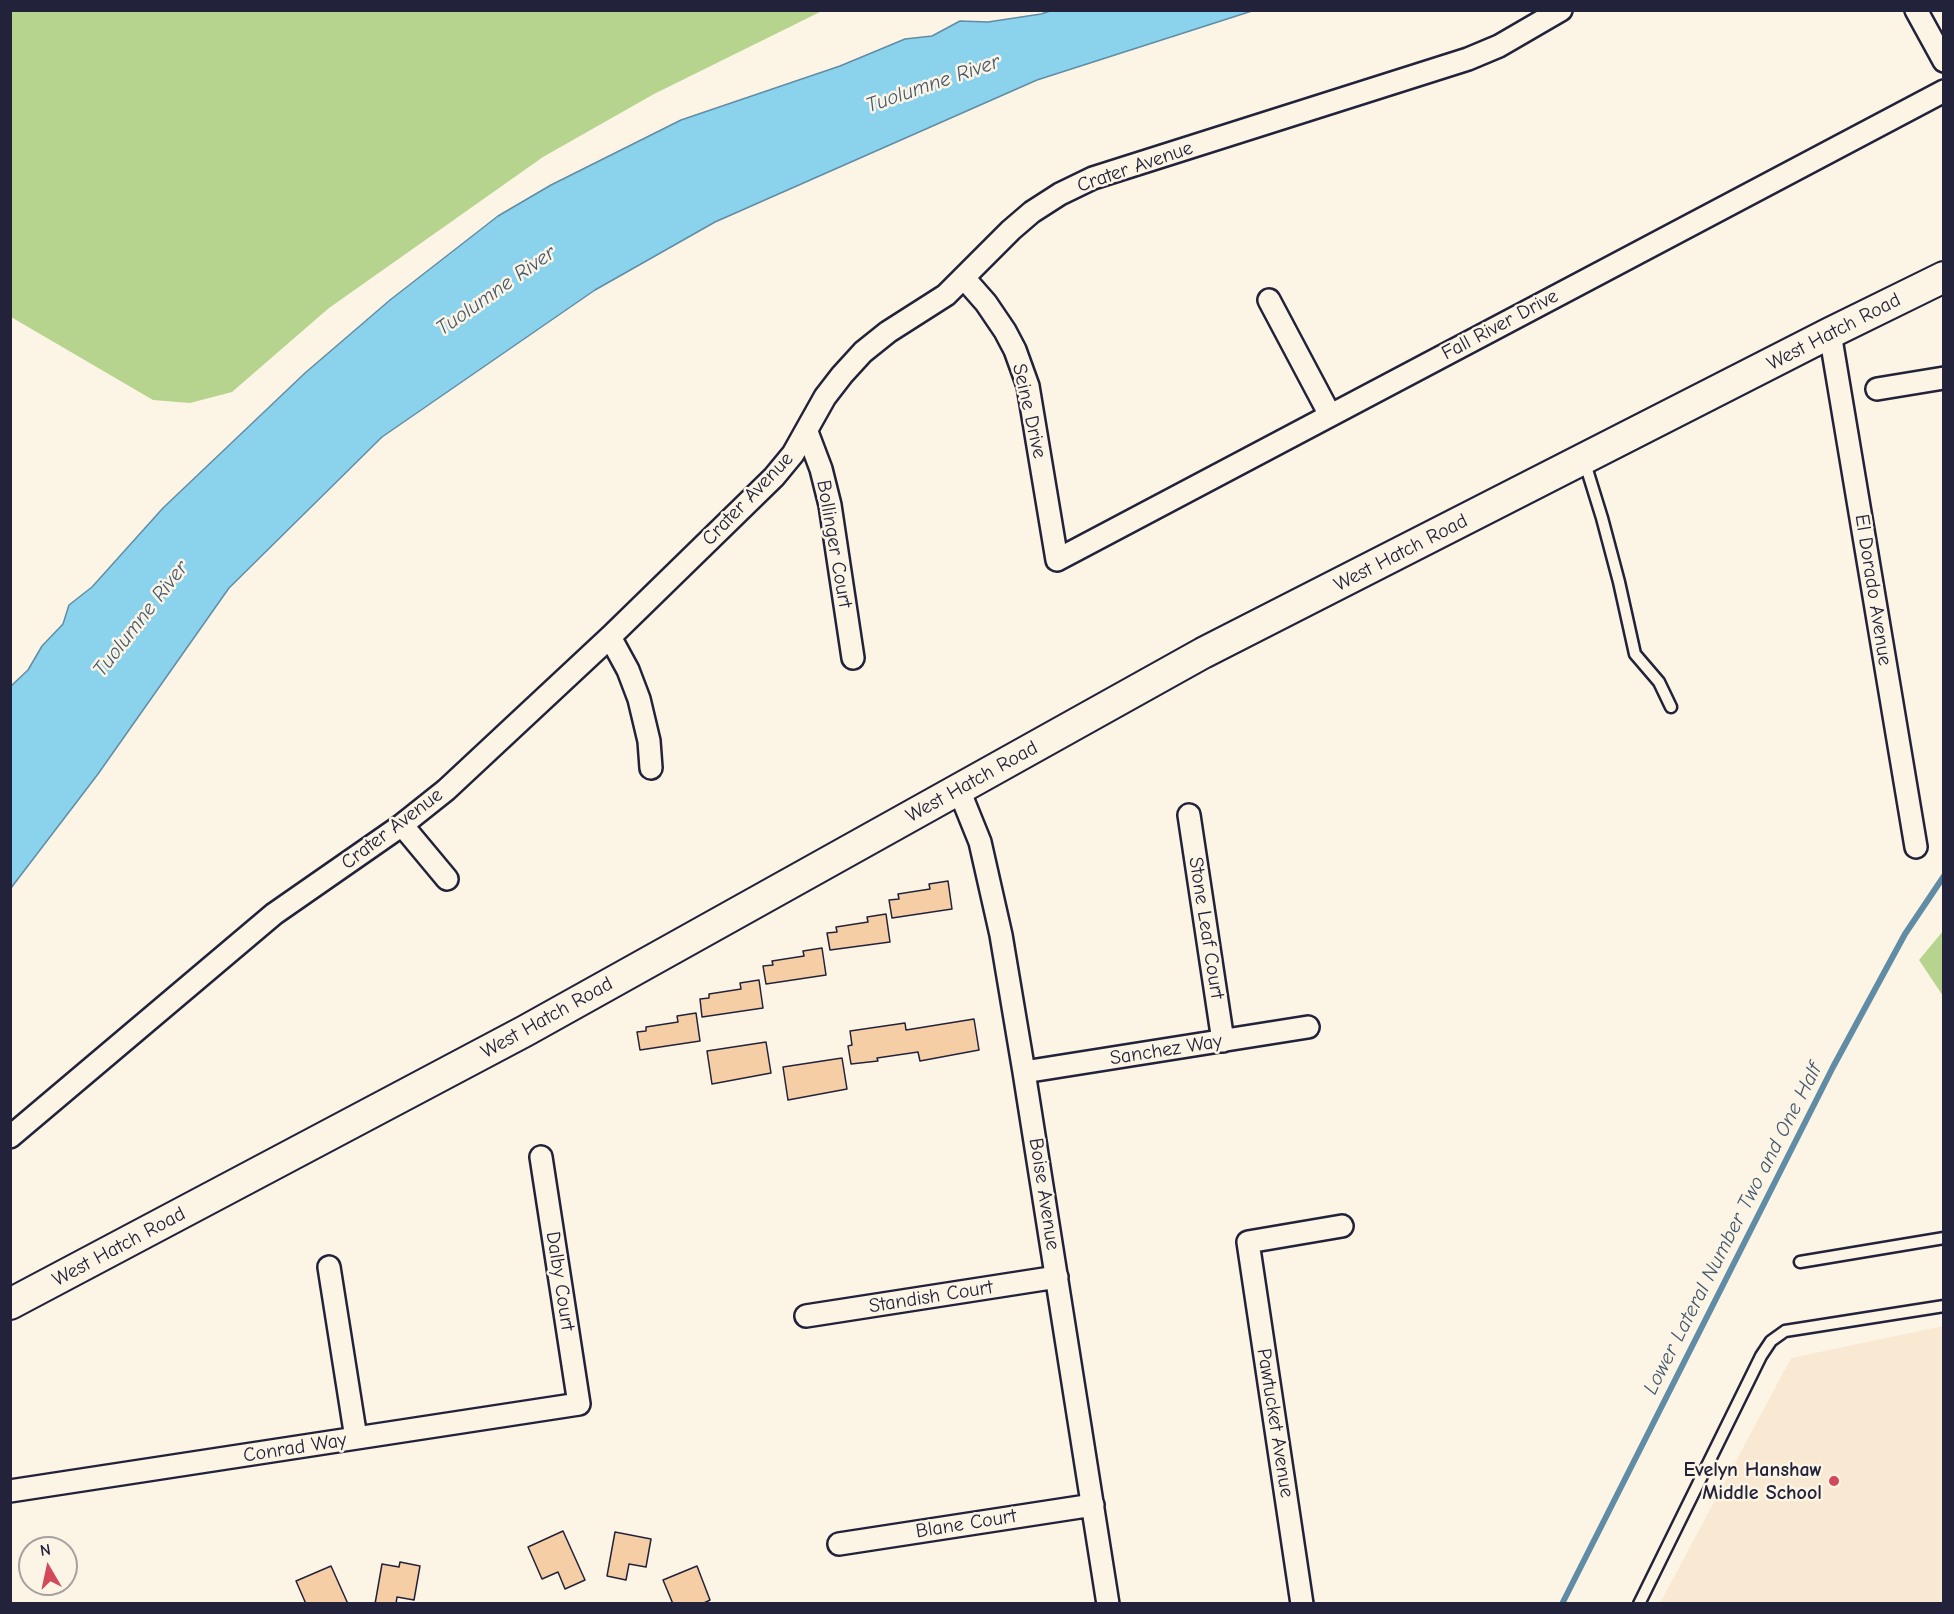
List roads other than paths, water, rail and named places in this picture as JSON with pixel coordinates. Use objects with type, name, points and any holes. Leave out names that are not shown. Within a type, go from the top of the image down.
[{"type":"main road","name":"West Hatch Road","points":[[10,1304],[514,1037],[1203,653],[1830,333],[1944,278]]},
{"type":"street","name":"Crater Avenue","points":[[10,1137],[274,914],[402,825],[446,790],[610,637],[774,477],[793,454],[825,397],[863,352],[888,332],[946,295],[1032,212],[1060,194],[1094,178],[1468,59],[1499,46],[1561,10]]},
{"type":"street","points":[[1916,10],[1944,61]]},
{"type":"street","name":"Fall River Drive","points":[[1057,560],[1944,91]]},
{"type":"street","name":"Seine Drive","points":[[964,278],[986,303],[1005,332],[1015,350],[1028,386],[1057,560]]},
{"type":"street","points":[[1269,300],[1330,415]]},
{"type":"street","name":"El Dorado Avenue","points":[[1830,333],[1916,847]]},
{"type":"street","points":[[1877,389],[1944,378]]},
{"type":"street","name":"Bollinger Court","points":[[807,432],[821,469],[830,505],[853,658]]},
{"type":"street","points":[[610,637],[628,670],[639,699],[650,741],[651,768]]},
{"type":"street","name":"Boise Avenue","points":[[959,790],[980,842],[991,886],[1024,1072],[1108,1604]]},
{"type":"street","name":"Stone Leaf Court","points":[[1189,815],[1223,1041]]},
{"type":"street","points":[[402,825],[447,879]]},
{"type":"street","name":"Sanchez Way","points":[[1024,1072],[1308,1027]]},
{"type":"street","name":"Dalby Court","points":[[542,1157],[579,1404]]},
{"type":"street","name":"Pawtucket Avenue","points":[[1302,1604],[1248,1242],[1342,1226]]},
{"type":"street","points":[[329,1267],[356,1438]]},
{"type":"street","name":"Standish Court","points":[[806,1316],[1057,1277]]},
{"type":"street","name":"Conrad Way","points":[[10,1491],[579,1404]]},
{"type":"street","name":"Blane Court","points":[[839,1544],[1093,1505]]},
{"type":"lane","points":[[1584,460],[1619,582],[1635,654],[1659,682],[1671,707]]},
{"type":"lane","points":[[1800,1263],[1944,1238]]},
{"type":"lane","points":[[1639,1604],[1761,1356],[1771,1341],[1785,1331],[1944,1306]]},
{"type":"water","name":"Tuolumne River","points":[[1053,10],[1252,11],[1037,80],[715,222],[595,290],[382,437],[229,588],[98,774],[11,888],[11,686],[28,670],[42,646],[63,624],[69,605],[92,587],[163,508],[305,373],[390,300],[498,216],[551,185],[681,120],[840,66],[905,39],[932,36],[960,21],[988,22]]},
{"type":"waterway","name":"Lower Lateral Number Two and One Half","points":[[1562,1604],[1833,1067],[1905,934],[1944,876]]},
{"type":"place","name":"Evelyn Hanshaw Middle School","points":[[1834,1481]]}]
